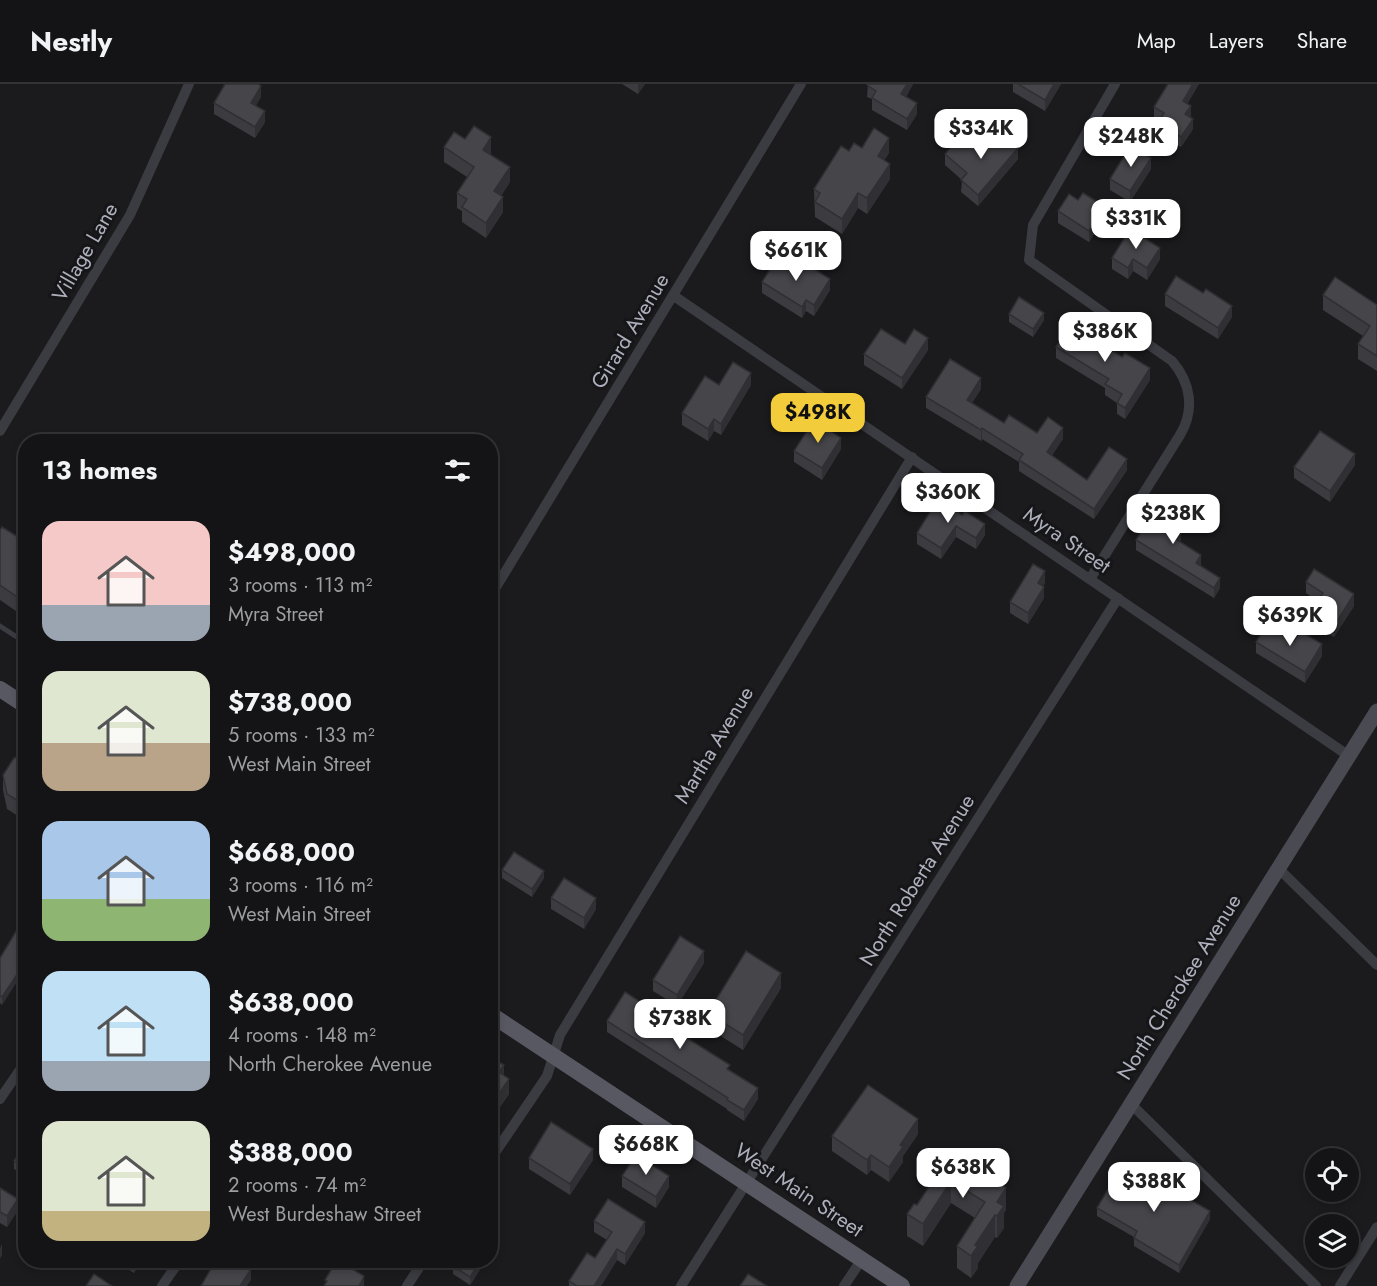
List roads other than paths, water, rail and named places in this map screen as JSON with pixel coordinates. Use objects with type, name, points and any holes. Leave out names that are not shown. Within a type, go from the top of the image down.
[{"type":"main road","points":[[0,689],[18,700]]},
{"type":"main road","name":"West Main Street","points":[[498,1019],[902,1286]]},
{"type":"street","name":"Village Lane","points":[[0,431],[130,215],[189,84]]},
{"type":"street","name":"Girard Avenue","points":[[498,584],[801,84]]},
{"type":"street","points":[[1090,579],[1180,435],[1190,400],[1186,383],[1172,361],[1029,260],[1033,225],[1115,84]]},
{"type":"street","name":"Myra Street","points":[[674,296],[1349,756]]},
{"type":"street","name":"Martha Avenue","points":[[498,1148],[547,1076],[560,1035],[912,457]]},
{"type":"street","name":"North Roberta Avenue","points":[[681,1286],[1118,598]]},
{"type":"street","name":"North Cherokee Avenue","points":[[1017,1286],[1377,711]]},
{"type":"street","points":[[1278,868],[1377,965]]},
{"type":"street","points":[[0,1099],[18,1073]]},
{"type":"street","points":[[1131,1104],[1316,1286]]},
{"type":"street","points":[[1340,1286],[1377,1227]]},
{"type":"street","points":[[844,1286],[862,1259]]},
{"type":"street","points":[[162,1286],[174,1268]]},
{"type":"street","points":[[407,1286],[419,1268]]},
{"type":"lane","points":[[0,626],[18,638]]}]
